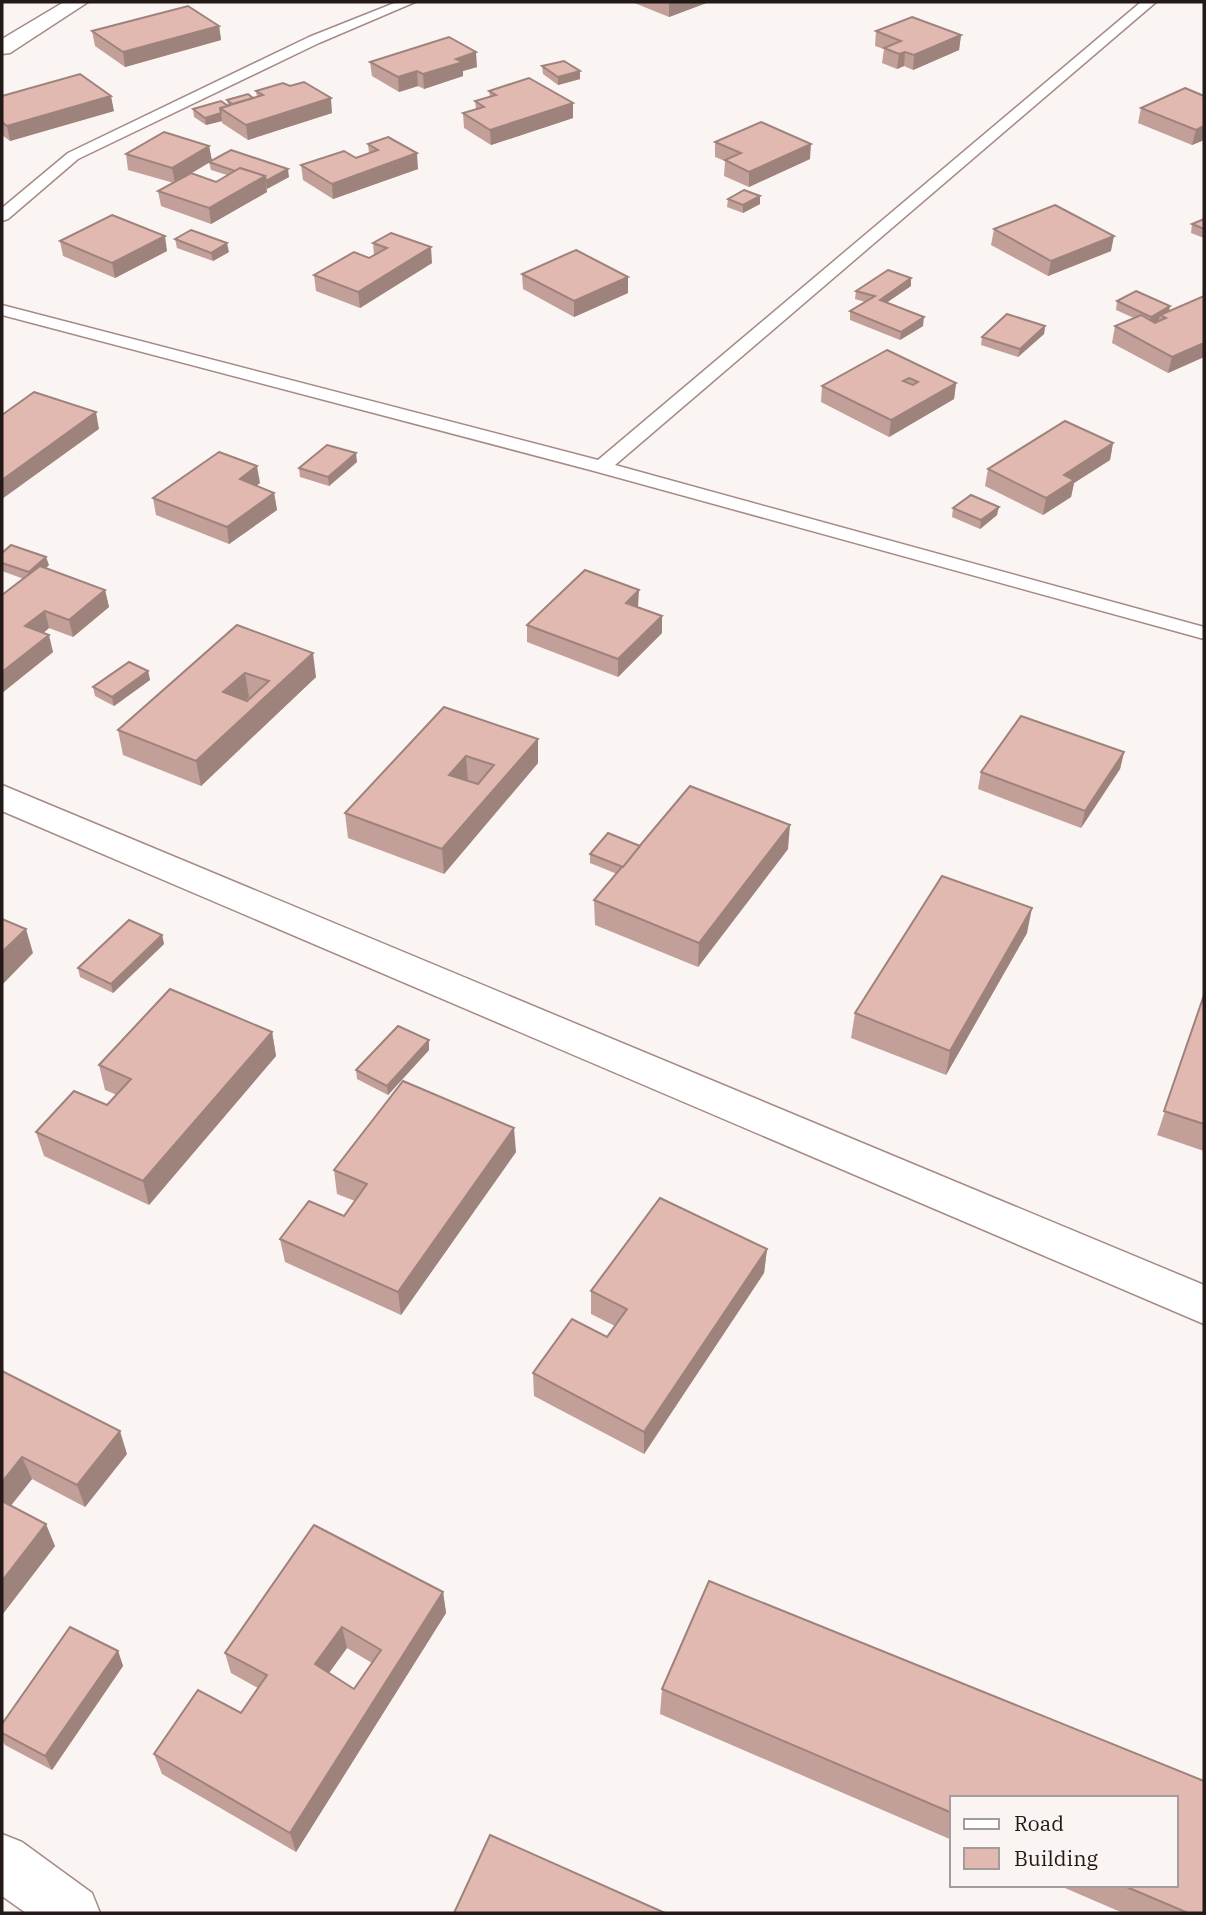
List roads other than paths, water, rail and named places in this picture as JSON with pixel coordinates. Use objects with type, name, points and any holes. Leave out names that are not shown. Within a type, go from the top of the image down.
[{"type":"street","points":[[2,48],[78,2]]},
{"type":"street","points":[[2,797],[1204,1305]]},
{"type":"street","points":[[2,1862],[72,1913]]},
{"type":"lane","points":[[2,216],[73,156],[302,45],[408,2]]},
{"type":"lane","points":[[601,467],[1149,2]]},
{"type":"lane","points":[[2,310],[601,467],[1204,633]]}]
